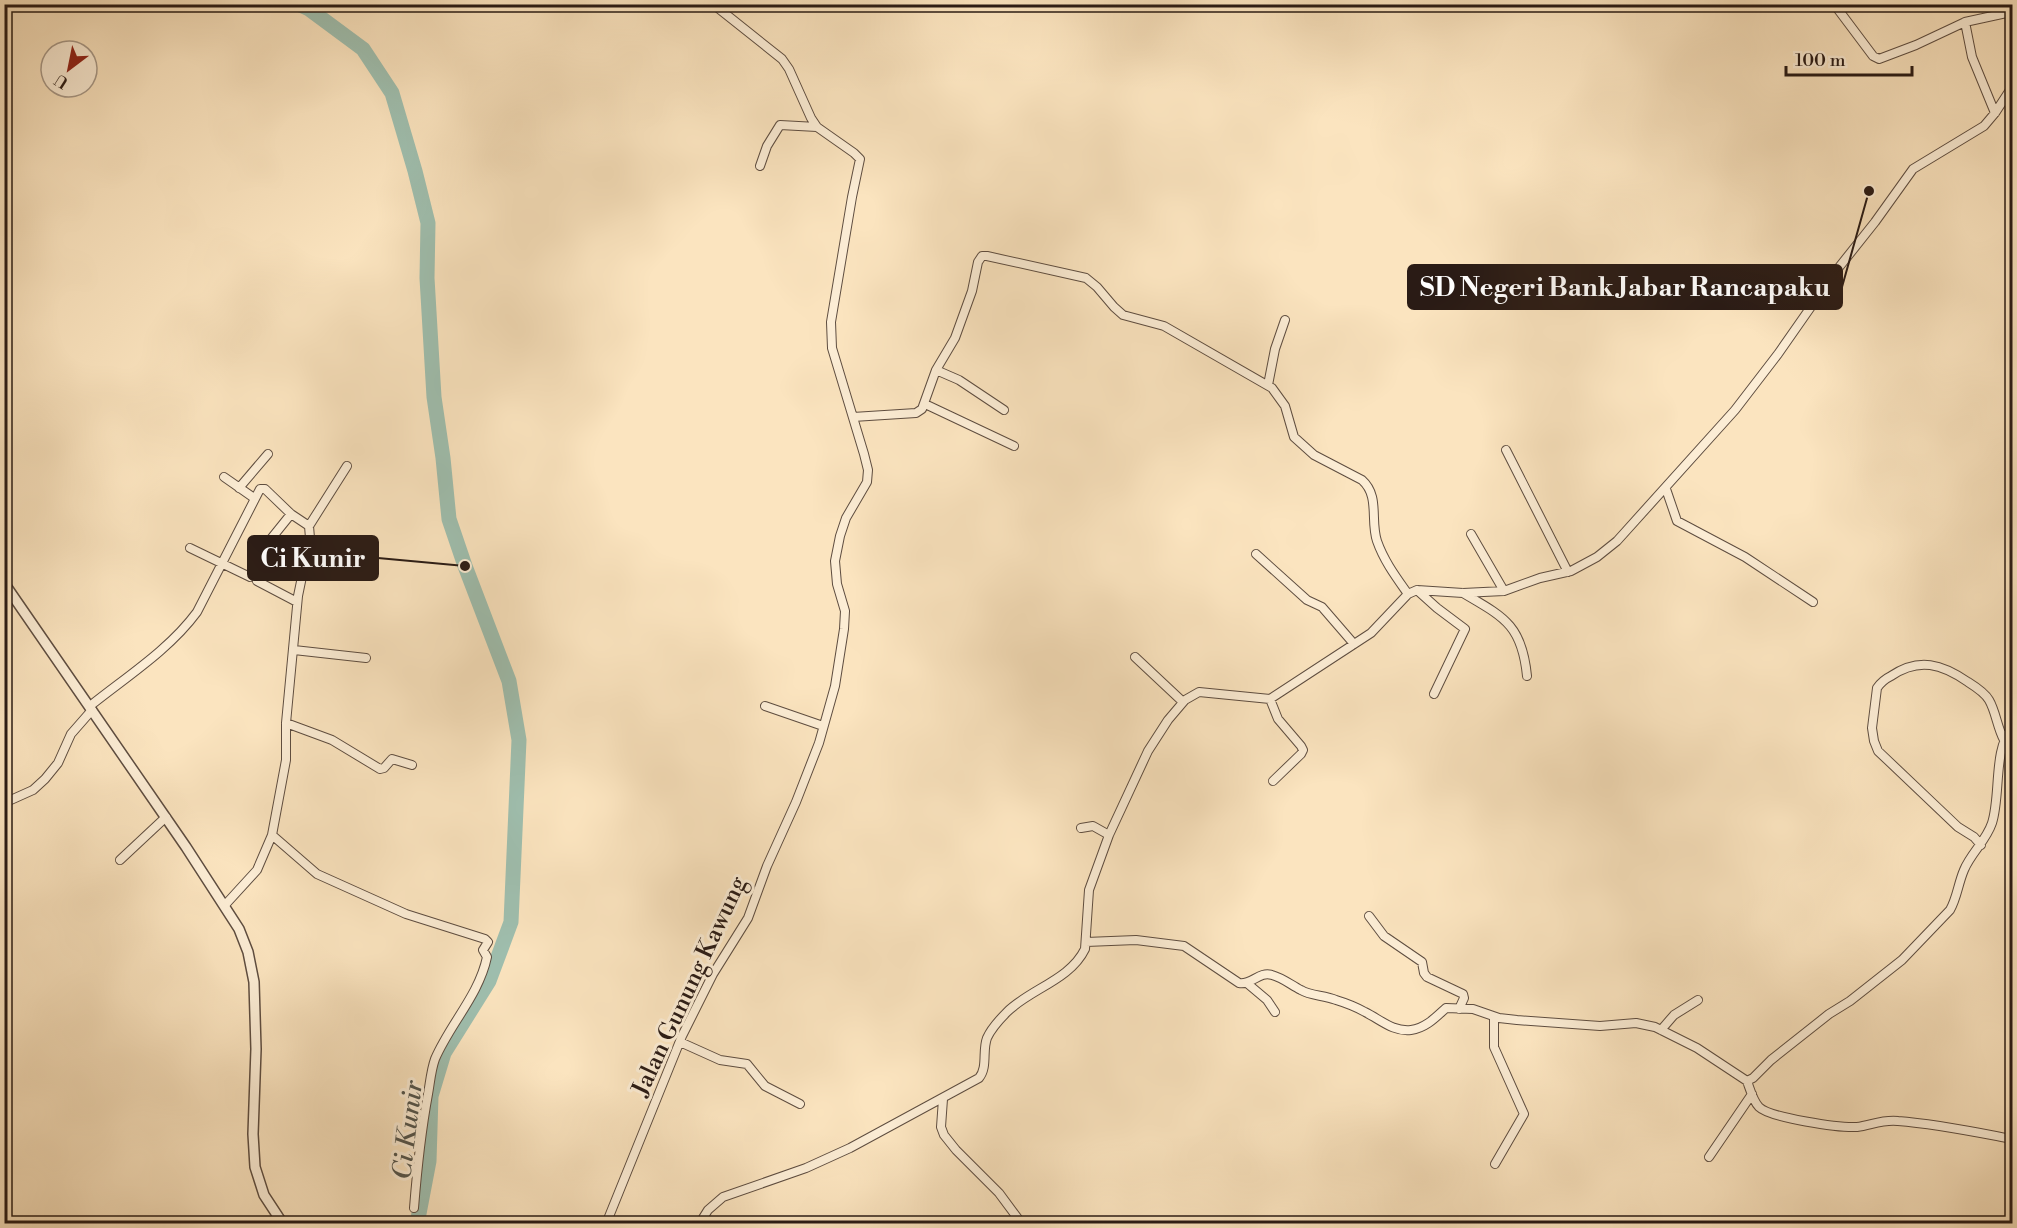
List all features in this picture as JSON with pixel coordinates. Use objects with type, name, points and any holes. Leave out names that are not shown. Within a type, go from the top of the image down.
[{"type":"street","points":[[713,4],[782,59],[817,127]]},
{"type":"street","points":[[1834,4],[1873,56],[1879,59],[1965,22],[2010,11]]},
{"type":"street","points":[[1965,22],[1972,57],[1995,113]]},
{"type":"street","points":[[703,1224],[703,1218],[708,1210],[723,1197],[790,1174],[850,1148],[979,1078],[984,1070],[984,1053],[988,1037],[994,1028],[1018,1002],[1072,966],[1082,955],[1086,942],[1089,890],[1109,835],[1149,751],[1168,720],[1183,702],[1199,692],[1270,699],[1354,644],[1380,624],[1392,608],[1408,594],[1418,590],[1504,591],[1540,578],[1568,572],[1597,557],[1612,545],[1666,489],[1735,410],[1913,169],[1930,157],[1971,136],[1984,126],[2013,87]]},
{"type":"street","points":[[760,166],[767,146],[780,125],[817,127]]},
{"type":"street","name":"Jalan Gunung Kawung","points":[[606,1224],[680,1042],[713,974],[748,918],[767,866],[796,802],[824,726],[841,657],[845,610],[837,584],[835,561],[846,518],[867,482],[868,470],[832,348],[831,322],[860,159],[817,127]]},
{"type":"street","points":[[853,417],[921,411],[936,370],[955,338],[972,291],[978,262],[985,255],[1086,278],[1097,286],[1123,315],[1164,326],[1268,385],[1285,406],[1294,437],[1314,455],[1362,480],[1372,492],[1377,539],[1390,567],[1408,594]]},
{"type":"street","points":[[1268,385],[1275,349],[1285,321]]},
{"type":"street","points":[[936,370],[959,380],[1004,410]]},
{"type":"street","points":[[925,404],[1014,446]]},
{"type":"street","points":[[1506,450],[1568,572]]},
{"type":"street","points":[[239,488],[268,454]]},
{"type":"street","points":[[225,905],[257,870],[272,835],[286,759],[286,723],[297,602],[310,537],[309,526],[347,466]]},
{"type":"street","points":[[224,477],[254,498]]},
{"type":"street","points":[[4,803],[33,790],[45,779],[58,763],[71,734],[91,708],[182,631],[197,612],[260,489],[265,489],[291,514],[309,526]]},
{"type":"street","points":[[1666,489],[1677,521],[1745,557],[1813,602]]},
{"type":"street","points":[[262,550],[291,514]]},
{"type":"street","points":[[1471,534],[1504,591]]},
{"type":"street","points":[[190,548],[297,602]]},
{"type":"street","points":[[1256,554],[1307,600],[1322,607],[1354,644]]},
{"type":"street","points":[[4,583],[166,817],[239,929],[248,952],[254,982],[256,1049],[253,1134],[255,1167],[264,1195],[283,1224]]},
{"type":"street","points":[[1418,590],[1437,608],[1465,628],[1434,694]]},
{"type":"street","points":[[1463,592],[1495,612],[1512,628],[1525,657],[1527,676]]},
{"type":"street","points":[[294,650],[366,658]]},
{"type":"street","points":[[1135,657],[1183,702]]},
{"type":"street","points":[[1981,845],[1974,837],[1958,827],[1878,751],[1872,728],[1877,688],[1880,683],[1907,666],[1922,664],[1940,667],[1959,676],[1989,700],[2004,740]]},
{"type":"street","points":[[1270,699],[1278,719],[1303,750],[1273,781]]},
{"type":"street","points":[[765,706],[824,726]]},
{"type":"street","points":[[286,723],[332,740],[380,769],[392,759],[412,765]]},
{"type":"street","points":[[1747,1081],[1829,1014],[1872,985],[1909,953],[1950,910],[1955,902],[1964,869],[1987,838],[1993,820],[2004,740],[2013,728]]},
{"type":"street","points":[[120,860],[166,817]]},
{"type":"street","points":[[1081,828],[1094,826],[1109,835]]},
{"type":"street","points":[[272,835],[317,874],[392,909],[485,939],[488,942],[483,950],[488,957],[487,961],[476,986],[435,1060],[424,1114],[414,1208]]},
{"type":"street","points":[[1369,916],[1384,936],[1422,962],[1426,976],[1463,994],[1464,998],[1459,1009]]},
{"type":"street","points":[[1086,942],[1136,940],[1184,946],[1236,982],[1248,984],[1267,1000],[1275,1012]]},
{"type":"street","points":[[1248,984],[1264,974],[1272,974],[1301,991],[1336,1000],[1364,1011],[1397,1029],[1411,1030],[1421,1027],[1446,1008],[1473,1009],[1494,1017],[1600,1026],[1636,1023],[1661,1030],[1697,1048],[1747,1081],[1759,1107],[1765,1111],[1820,1124],[1855,1127],[1896,1120],[2013,1139]]},
{"type":"street","points":[[1661,1030],[1674,1014],[1698,1000]]},
{"type":"street","points":[[1494,1017],[1494,1047],[1524,1114],[1495,1164]]},
{"type":"street","points":[[680,1042],[720,1060],[747,1064],[765,1086],[801,1104]]},
{"type":"street","points":[[1709,1157],[1752,1094]]},
{"type":"street","points":[[943,1099],[941,1127],[944,1135],[999,1193],[1022,1224]]},
{"type":"waterway","name":"Ci Kunir","points":[[298,4],[309,9],[363,49],[392,93],[428,223],[427,278],[434,397],[449,519],[509,681],[519,740],[511,922],[489,981],[444,1053],[431,1096],[429,1161],[417,1224]]},
{"type":"place","name":"SD Negeri Bank Jabar Rancapaku","points":[[1869,191]]},
{"type":"place","name":"Ci Kunir","points":[[465,566]]}]
